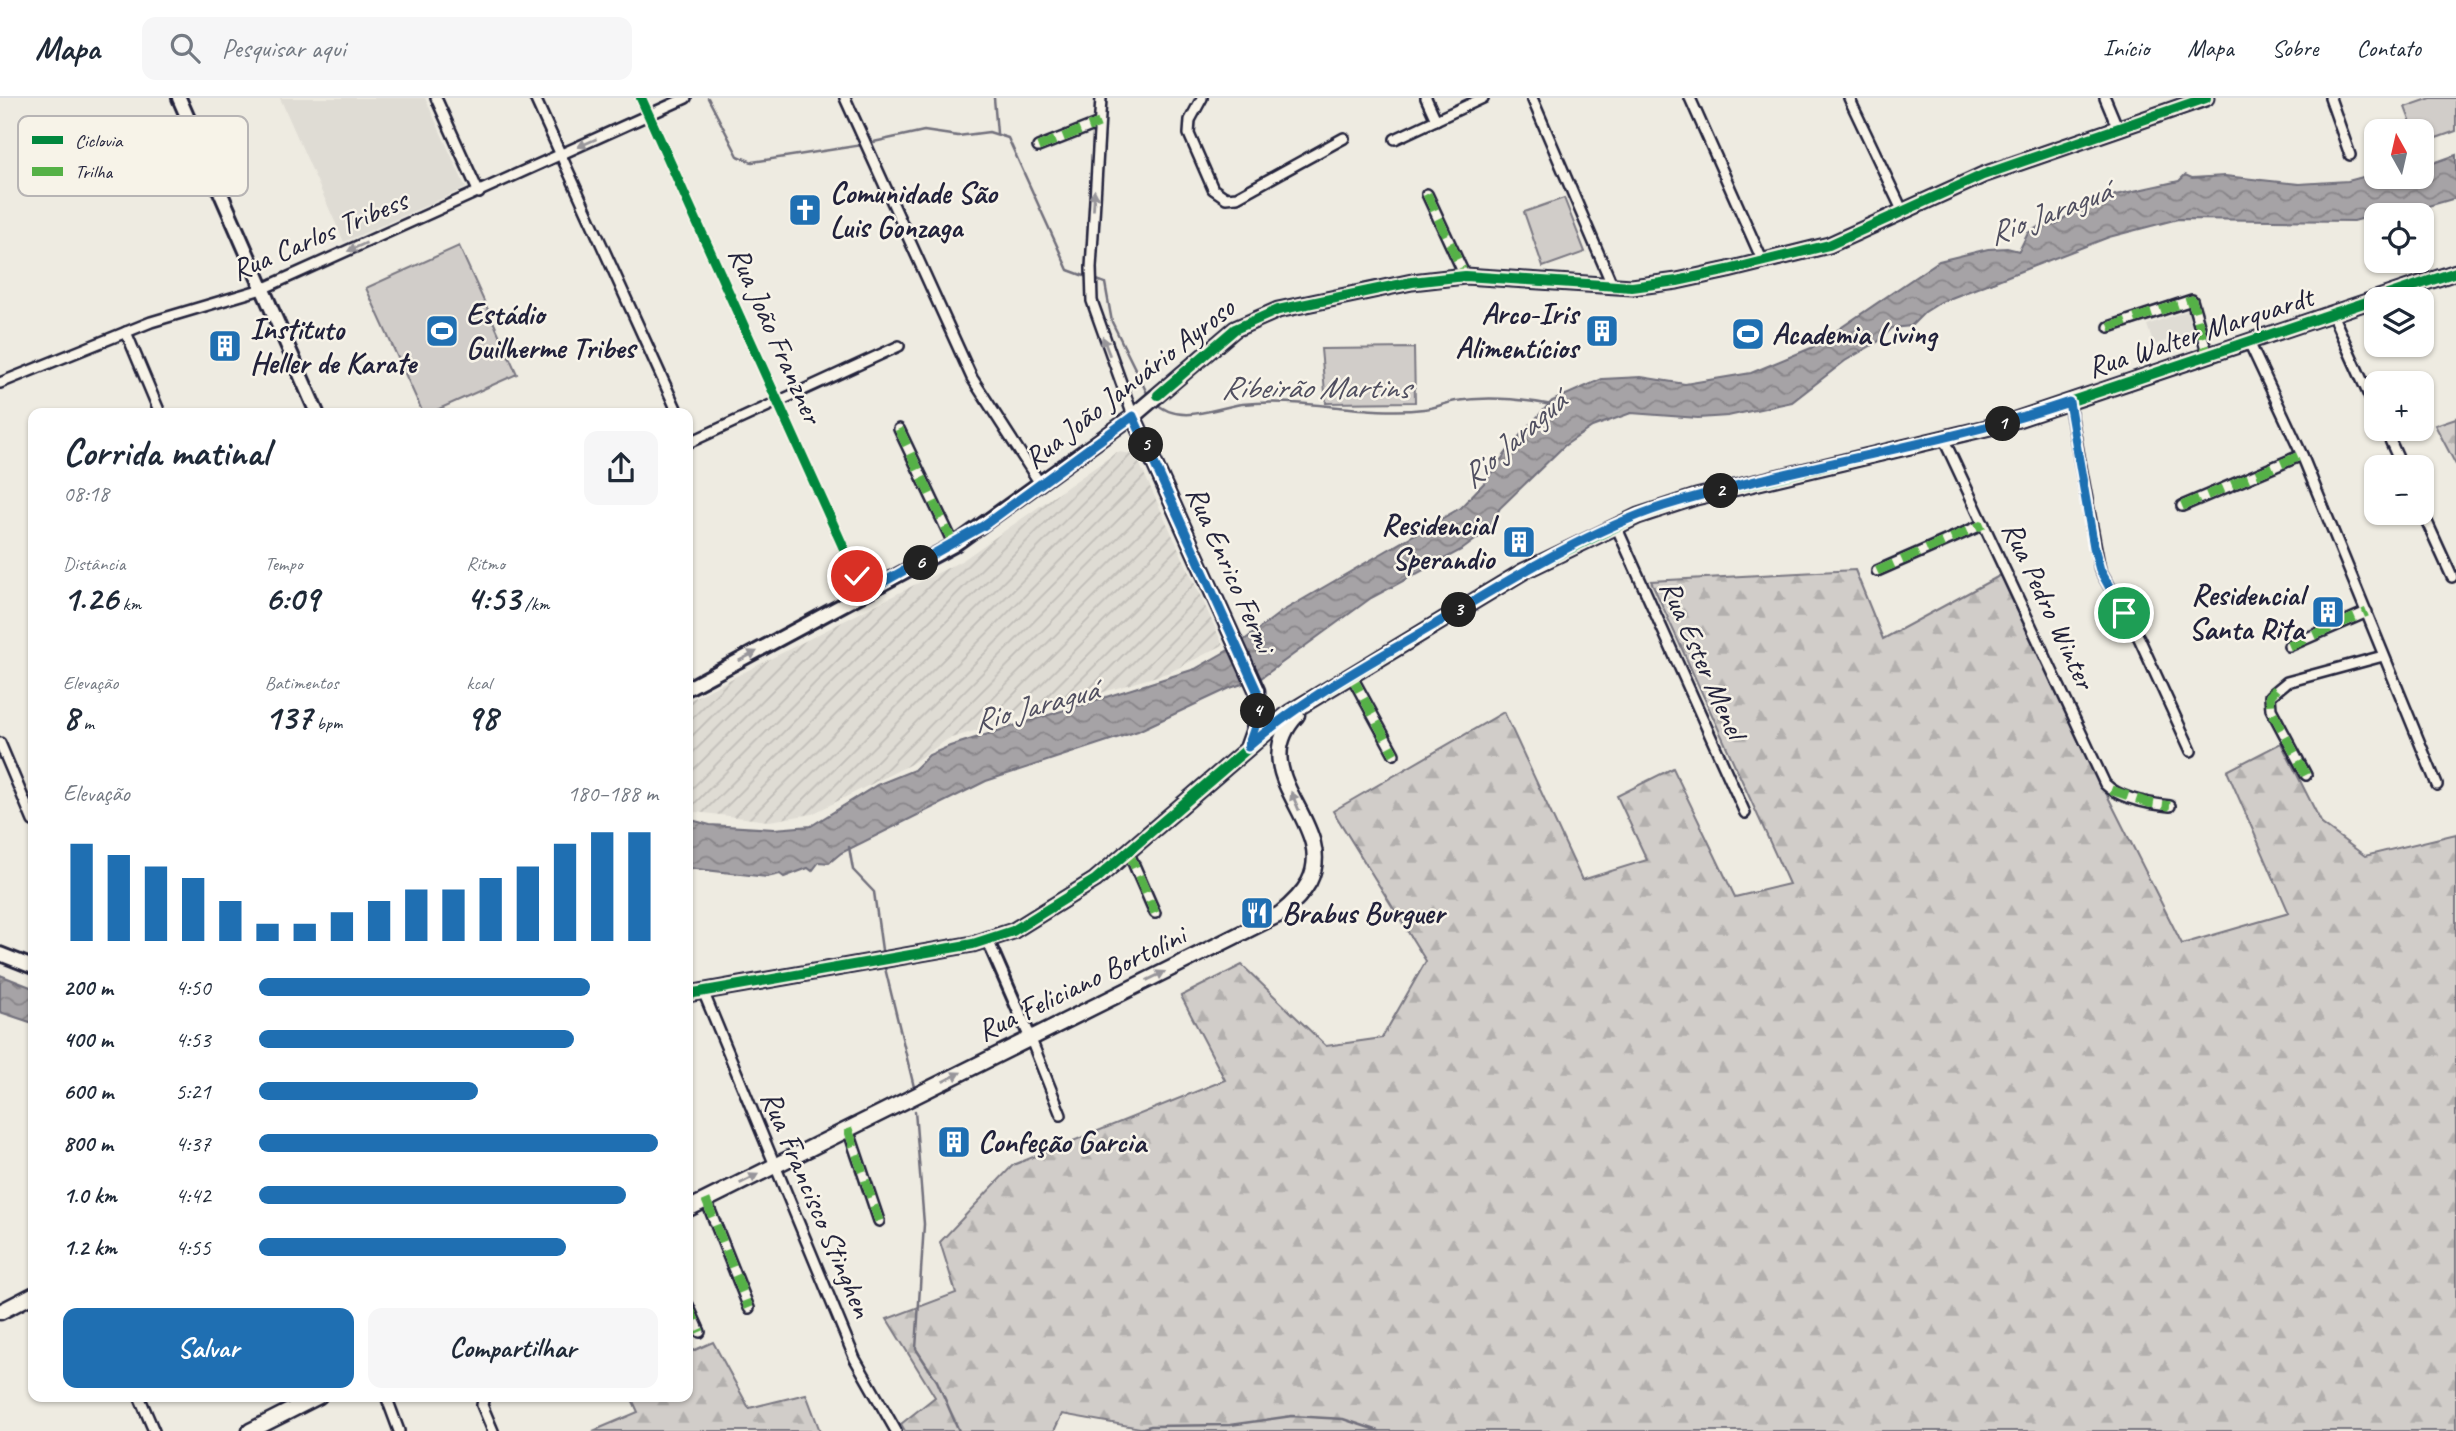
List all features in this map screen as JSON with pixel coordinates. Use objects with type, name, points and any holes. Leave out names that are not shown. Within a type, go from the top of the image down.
[{"type":"main road","points":[[179,98],[187,116]]},
{"type":"main road","name":"Rua João Januário Ayroso","points":[[693,685],[954,545],[1041,485],[1133,416],[1210,348],[1255,318],[1412,282],[1465,276],[1508,277],[1613,287],[1677,281],[1763,262],[1829,245],[1983,175],[2206,98]]},
{"type":"main road","points":[[222,196],[315,408]]},
{"type":"main road","name":"Rua Walter Marquardt","points":[[693,992],[988,941],[1064,901],[1128,851],[1280,719],[1524,571],[1661,507],[1944,440],[2069,402],[2456,272]]},
{"type":"main road","name":"Rua Enrico Fermi","points":[[1133,416],[1256,690],[1258,712],[1248,747]]},
{"type":"main road","points":[[1248,747],[1265,748],[1277,758],[1283,730],[1309,701]]},
{"type":"main road","name":"Rua Feliciano Bortolini","points":[[693,1206],[1280,914],[1310,881],[1316,862],[1313,845],[1277,758]]},
{"type":"main road","points":[[0,954],[28,965]]},
{"type":"main road","points":[[0,1312],[28,1298]]},
{"type":"main road","points":[[250,1431],[307,1402]]},
{"type":"street","points":[[436,98],[478,193]]},
{"type":"street","points":[[536,98],[676,408]]},
{"type":"street","name":"Rua João Franzner","points":[[641,98],[864,593]]},
{"type":"street","name":"Rua Carlos Tribess","points":[[0,383],[125,332],[262,289],[686,98]]},
{"type":"street","points":[[845,98],[972,378],[1041,485]]},
{"type":"street","points":[[1101,98],[1091,284],[1097,321],[1133,416]]},
{"type":"street","points":[[1202,98],[1190,120],[1189,134],[1213,189],[1226,198],[1237,197],[1344,138]]},
{"type":"street","points":[[1426,98],[1436,120]]},
{"type":"street","points":[[1395,139],[1483,98]]},
{"type":"street","points":[[1532,98],[1613,287]]},
{"type":"street","points":[[1689,98],[1763,262]]},
{"type":"street","points":[[1849,98],[1903,212]]},
{"type":"street","points":[[2105,98],[2119,129]]},
{"type":"street","points":[[2330,98],[2350,155]]},
{"type":"street","points":[[1038,146],[1099,123]]},
{"type":"street","points":[[1427,194],[1465,276]]},
{"type":"street","points":[[2109,327],[2192,300],[2207,356]]},
{"type":"street","points":[[2332,314],[2364,385]]},
{"type":"street","points":[[125,332],[158,408]]},
{"type":"street","points":[[2249,342],[2302,455],[2437,785]]},
{"type":"street","points":[[693,438],[899,346]]},
{"type":"street","points":[[2069,402],[2100,570],[2139,638],[2191,751]]},
{"type":"street","points":[[899,429],[954,545]]},
{"type":"street","name":"Rua Pedro Winter","points":[[1944,440],[2105,784],[2110,790],[2149,803],[2170,806]]},
{"type":"street","points":[[2182,506],[2302,455]]},
{"type":"street","points":[[1877,570],[1984,524]]},
{"type":"street","points":[[2428,525],[2452,577]]},
{"type":"street","name":"Rua Ester Menel","points":[[1616,526],[1745,813]]},
{"type":"street","points":[[2290,646],[2367,612]]},
{"type":"street","points":[[2306,775],[2271,709],[2270,696],[2287,682],[2383,656]]},
{"type":"street","points":[[1351,675],[1394,754]]},
{"type":"street","points":[[0,743],[28,809]]},
{"type":"street","points":[[1128,851],[1155,913]]},
{"type":"street","points":[[988,941],[1061,1115]]},
{"type":"street","name":"Rua Francisco Stinghen","points":[[703,991],[855,1359],[896,1431]]},
{"type":"street","points":[[848,1129],[879,1221]]},
{"type":"street","points":[[706,1200],[750,1308]]},
{"type":"street","points":[[693,1316],[700,1332]]},
{"type":"street","points":[[142,1402],[154,1431]]},
{"type":"street","points":[[388,1402],[399,1431]]},
{"type":"street","points":[[483,1402],[493,1431]]},
{"type":"shaded area","points":[[280,98],[425,98],[466,188],[344,242]]},
{"type":"shaded area","points":[[2189,310],[2196,331],[2154,345],[2147,325]]},
{"type":"shaded area","points":[[1117,452],[1135,454],[1223,645],[1170,672],[948,739],[911,764],[812,814],[769,821],[693,812],[693,698],[963,560]]},
{"type":"green space","points":[[2431,98],[2456,98],[2456,131],[2434,139],[2434,119],[2410,119],[2405,107]]},
{"type":"green space","points":[[1564,198],[1585,252],[1543,267],[1524,212]]},
{"type":"green space","name":"Estádio Guilherme Tribes","points":[[459,246],[517,374],[441,408],[421,408],[366,288]]},
{"type":"green space","points":[[1414,348],[1415,402],[1326,403],[1321,349]]},
{"type":"green space","points":[[2456,418],[2456,465],[2435,425]]},
{"type":"green space","points":[[1855,570],[1883,639],[2001,575],[2182,944],[2289,913],[2227,771],[2281,743],[2322,824],[2365,856],[2456,834],[2456,1431],[1157,1431],[1062,1414],[1054,1431],[905,1431],[901,1424],[935,1397],[887,1319],[956,1293],[940,1242],[1013,1165],[1225,1080],[1181,996],[1242,965],[1326,1046],[1382,1038],[1426,961],[1333,811],[1504,712],[1582,880],[1647,860],[1617,796],[1673,768],[1735,897],[1789,884],[1651,581]]},
{"type":"green space","points":[[713,1342],[749,1408],[806,1394],[820,1431],[593,1431],[638,1412],[633,1402],[693,1402],[693,1351]]},
{"type":"water","points":[[2456,155],[2456,198],[2434,204],[2364,203],[2364,218],[2354,221],[2178,219],[2109,237],[1941,302],[1925,312],[1911,326],[1892,328],[1879,341],[1845,361],[1792,402],[1728,416],[1698,418],[1631,413],[1592,427],[1564,446],[1500,508],[1487,531],[1463,549],[1371,598],[1261,678],[1230,688],[1138,731],[986,781],[841,853],[829,863],[819,862],[812,871],[808,868],[784,877],[780,874],[767,877],[693,869],[693,820],[710,825],[774,829],[811,826],[877,785],[914,770],[929,755],[950,746],[1195,669],[1239,644],[1281,612],[1460,508],[1552,401],[1602,379],[1641,377],[1685,384],[1751,373],[1811,348],[1939,261],[1988,249],[2007,248],[2019,251],[2028,233],[2038,227],[2056,224],[2088,201],[2179,181],[2185,175],[2192,178],[2225,176],[2299,184],[2348,181],[2364,177],[2364,189],[2434,189],[2434,163]]},
{"type":"water","points":[[0,975],[28,986],[28,1021],[0,1012]]},
{"type":"waterway","name":"Ribeirão Martins","points":[[708,98],[738,156],[752,162],[862,145]]},
{"type":"waterway","points":[[994,98],[997,133]]},
{"type":"waterway","name":"Ribeirão Martins","points":[[869,143],[924,131],[958,136],[989,132],[1008,138],[1068,270],[1087,277]]},
{"type":"waterway","name":"Ribeirão Martins","points":[[1094,279],[1105,283],[1112,322],[1148,395]]},
{"type":"waterway","name":"Ribeirão Martins","points":[[1155,402],[1174,413],[1186,414],[1265,402],[1402,411],[1456,401],[1492,398],[1552,405]]},
{"type":"waterway","points":[[849,847],[853,870],[874,892],[882,950]]},
{"type":"waterway","points":[[884,964],[914,1087]]},
{"type":"waterway","points":[[915,1111],[924,1224],[916,1349],[937,1381],[959,1431]]},
{"type":"waterway","points":[[1132,1431],[1151,1426],[1230,1425],[1292,1416],[1343,1419],[1379,1431]]},
{"type":"marked path","points":[[1038,147],[1099,123]]},
{"type":"marked path","points":[[1427,194],[1465,276]]},
{"type":"marked path","points":[[2109,327],[2192,300],[2208,356]]},
{"type":"marked path","points":[[899,429],[954,545]]},
{"type":"marked path","points":[[2182,506],[2302,455]]},
{"type":"marked path","points":[[1877,571],[1984,524]]},
{"type":"marked path","points":[[2289,646],[2367,612]]},
{"type":"marked path","points":[[1351,675],[1394,754]]},
{"type":"marked path","points":[[2276,689],[2270,696],[2271,709],[2306,775]]},
{"type":"marked path","points":[[2111,790],[2149,803],[2170,806]]},
{"type":"marked path","points":[[1128,851],[1155,913]]},
{"type":"marked path","points":[[848,1129],[879,1221]]},
{"type":"marked path","points":[[706,1200],[749,1308]]},
{"type":"marked path","points":[[693,1316],[700,1332]]},
{"type":"cycle path","points":[[641,98],[864,593]]},
{"type":"cycle path","points":[[1158,395],[1235,329],[1278,310],[1412,282],[1465,276],[1632,287],[1728,270],[1829,245],[1983,175],[2206,98]]},
{"type":"cycle path","points":[[693,993],[973,944],[1013,931],[1095,880],[1289,713],[1524,571],[1638,516],[1696,497],[2003,424],[2456,272]]},
{"type":"place","name":"Comunidade São Luis Gonzaga","points":[[805,210]]},
{"type":"place","name":"Estádio Guilherme Tribes","points":[[442,331]]},
{"type":"place","name":"Arco-Iris Alimentícios","points":[[1602,331]]},
{"type":"place","name":"Academia Living","points":[[1748,334]]},
{"type":"place","name":"Instituto Heller de Karate","points":[[225,346]]},
{"type":"place","name":"Residencial Sperandio","points":[[1519,542]]},
{"type":"place","name":"Residencial Santa Rita","points":[[2328,612]]},
{"type":"place","name":"Brabus Burguer","points":[[1257,913]]},
{"type":"place","name":"Confeção Garcia","points":[[954,1142]]},
{"type":"route","points":[[857,576],[864,593],[954,545],[1075,461],[1133,416],[1257,691],[1257,721],[1248,747],[1289,713],[1485,594],[1524,571],[1638,516],[1696,497],[1955,437],[2069,402],[2094,547],[2100,570],[2124,613]]},
{"type":"water label","name":"Rio Jaraguá","points":[[2049,212]]},
{"type":"water label","name":"Rio Jaraguá","points":[[1513,439]]},
{"type":"water label","name":"Rio Jaraguá","points":[[1035,705]]}]
